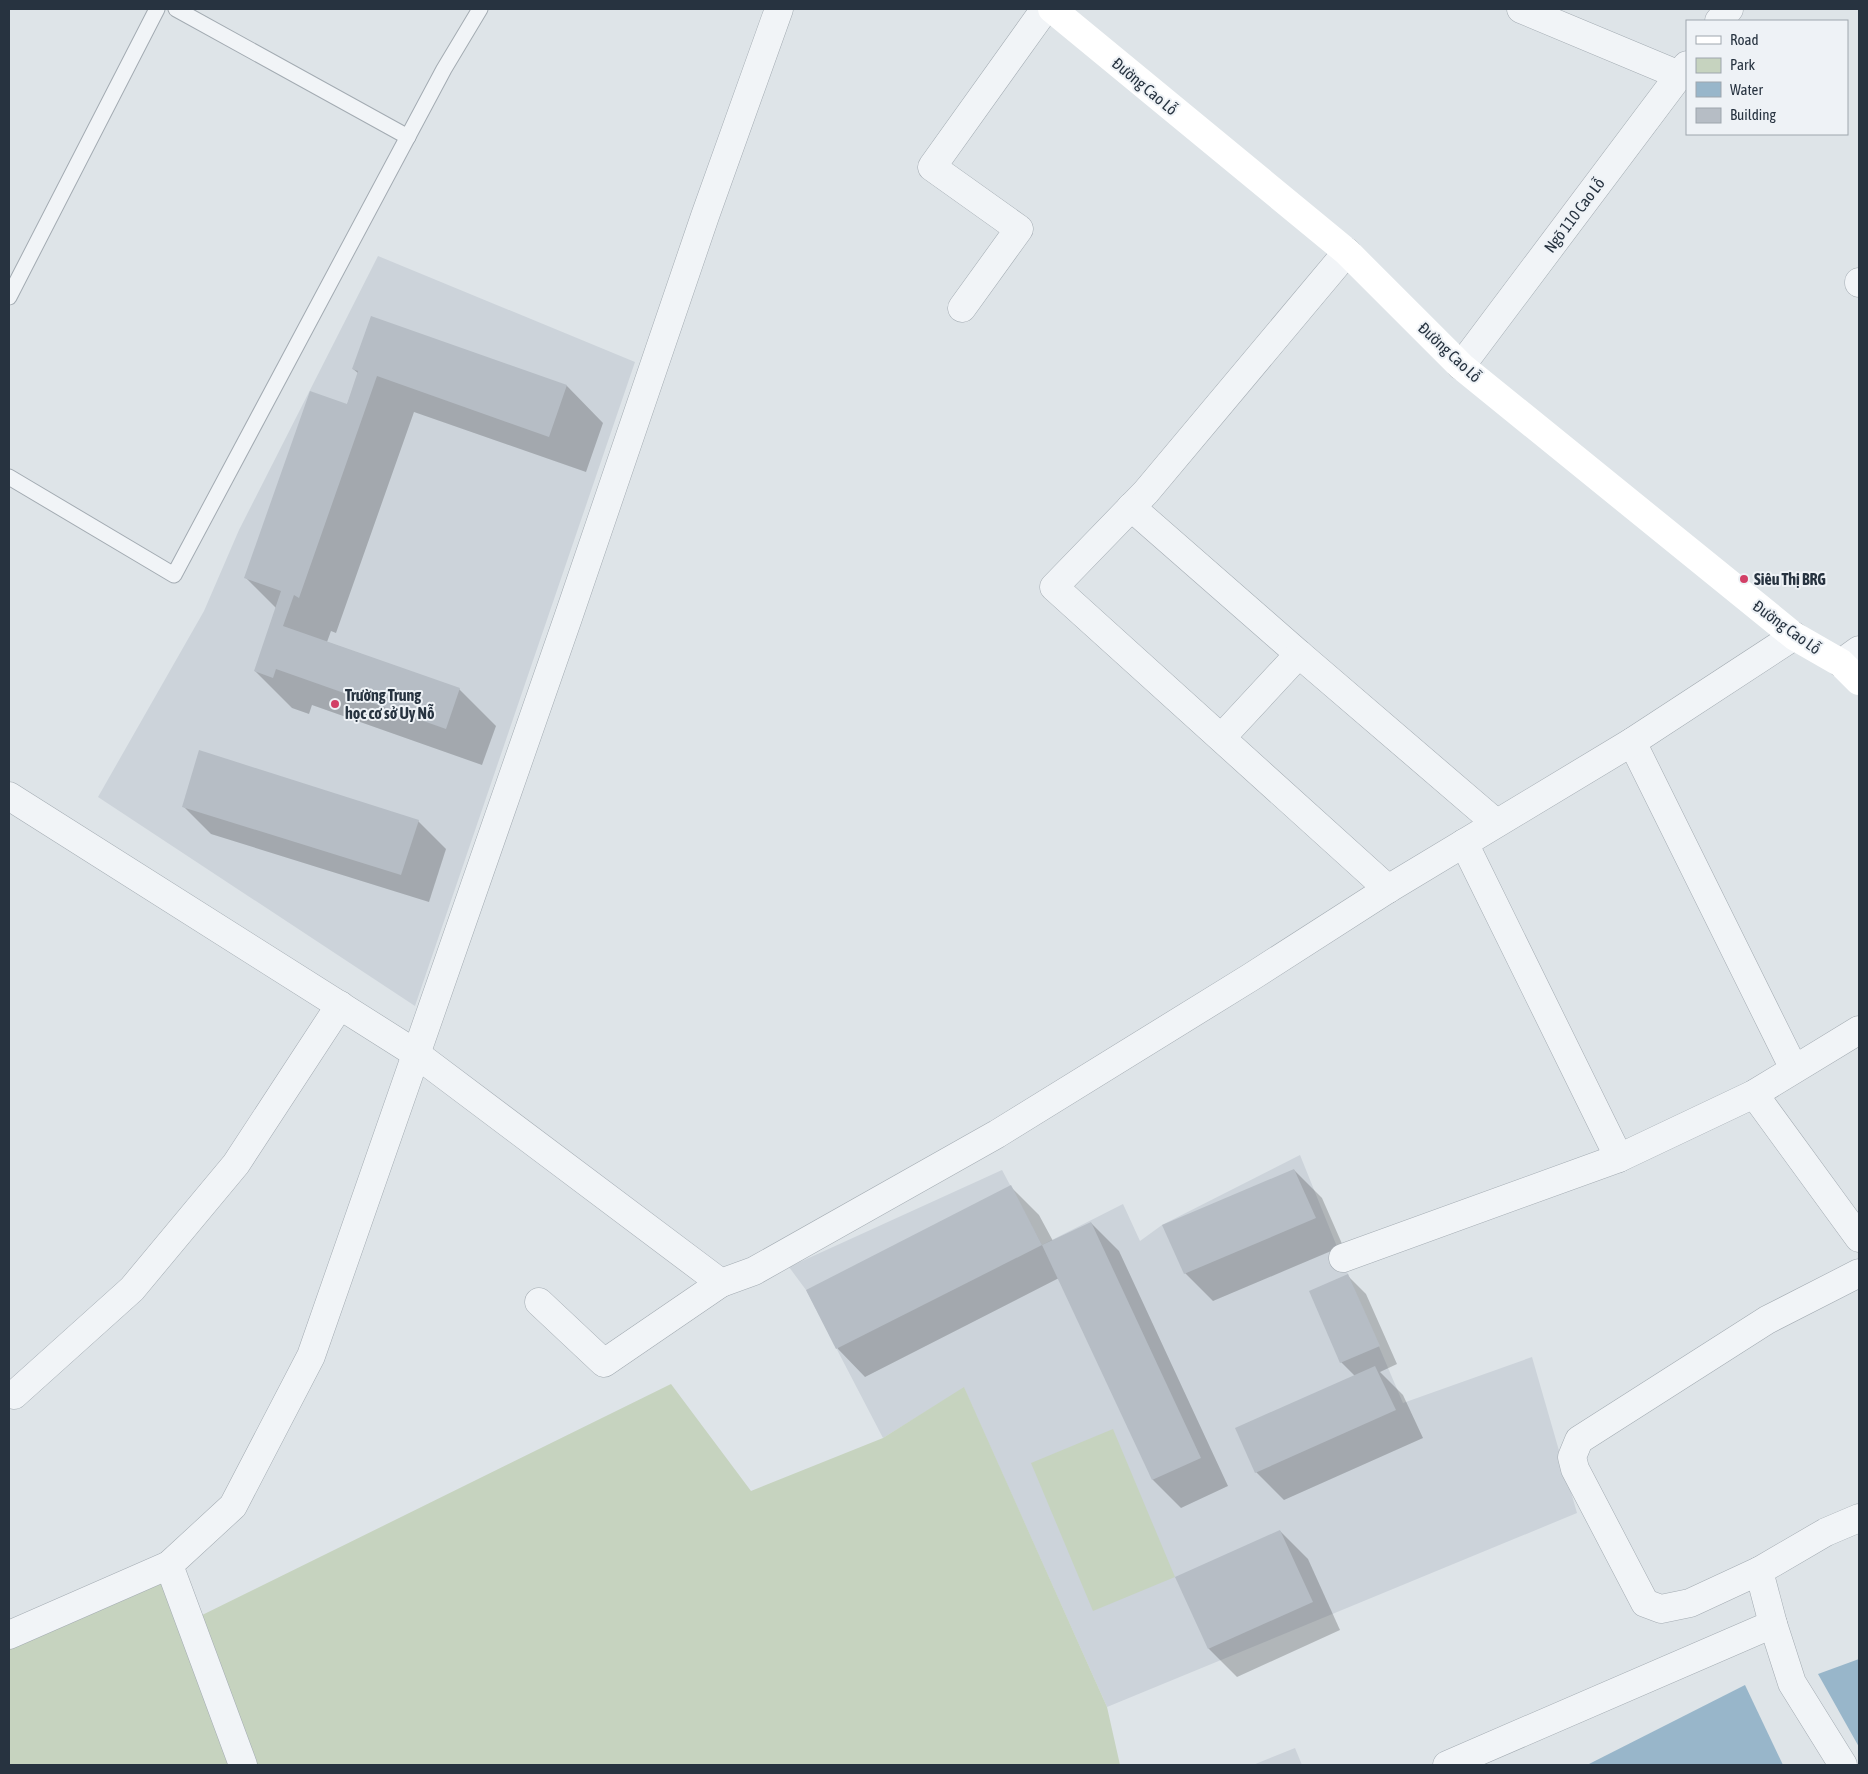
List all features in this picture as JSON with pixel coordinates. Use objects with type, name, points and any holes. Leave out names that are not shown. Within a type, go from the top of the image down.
[{"type":"main road","name":"Đường Cao Lỗ","points":[[1052,9],[1347,252],[1461,366],[1794,636],[1853,665]]},
{"type":"street","points":[[9,1635],[169,1565],[233,1506],[311,1356],[565,627],[704,216],[779,9]]},
{"type":"street","points":[[962,308],[1019,229],[932,167],[1045,9]]},
{"type":"street","points":[[1521,9],[1683,70]]},
{"type":"street","points":[[1720,20],[1729,9]]},
{"type":"street","name":"Ngõ 110 Cao Lỗ","points":[[1461,366],[1683,70]]},
{"type":"street","points":[[1347,252],[1131,507],[1054,587],[1222,737],[1330,839],[1388,889]]},
{"type":"street","points":[[1131,507],[1496,823]]},
{"type":"street","points":[[539,1302],[604,1362],[722,1283],[754,1271],[997,1134],[1251,977],[1388,889],[1632,742],[1794,636]]},
{"type":"street","points":[[1222,737],[1299,654]]},
{"type":"street","points":[[1632,742],[1794,1069]]},
{"type":"street","points":[[9,796],[415,1053],[722,1283]]},
{"type":"street","points":[[1464,843],[1619,1158]]},
{"type":"street","points":[[14,1395],[132,1289],[236,1164],[340,1005]]},
{"type":"street","points":[[1343,1258],[1619,1158],[1754,1094],[1859,1030]]},
{"type":"street","points":[[1754,1094],[1859,1238]]},
{"type":"street","points":[[1859,1274],[1768,1320],[1579,1440],[1572,1457],[1575,1469],[1645,1603],[1661,1609],[1690,1603],[1759,1571],[1826,1532],[1859,1518]]},
{"type":"street","points":[[169,1565],[243,1765]]},
{"type":"street","points":[[1759,1571],[1773,1624],[1792,1683],[1843,1765]]},
{"type":"street","points":[[1447,1765],[1773,1624]]},
{"type":"lane","points":[[9,297],[157,9]]},
{"type":"lane","points":[[176,9],[408,137]]},
{"type":"lane","points":[[9,477],[174,575],[408,137],[480,9]]},
{"type":"shaded area","name":"Trường Trung học cơ sở Uy Nỗ","points":[[378,256],[635,362],[415,1006],[98,797],[204,611],[239,530]]},
{"type":"shaded area","points":[[1300,1155],[1403,1403],[1532,1357],[1577,1513],[1107,1707],[964,1388],[883,1438],[806,1290],[789,1267],[1002,1170],[1042,1245],[1123,1204],[1140,1241],[1162,1225]]},
{"type":"shaded area","points":[[1295,1748],[1302,1765],[1253,1765]]},
{"type":"green space","points":[[671,1384],[751,1491],[883,1438],[964,1387],[1107,1707],[1120,1765],[9,1765],[9,1643],[169,1565],[190,1621]]},
{"type":"green space","points":[[1113,1429],[1175,1577],[1093,1611],[1031,1463]]},
{"type":"water","points":[[1859,1659],[1859,1747],[1818,1674]]},
{"type":"water","points":[[1745,1685],[1783,1765],[1587,1765]]},
{"type":"building","points":[[371,316],[567,385],[549,437],[377,376],[299,598],[294,595],[283,626],[460,688],[446,729],[276,669],[273,678],[254,671],[281,591],[244,578],[310,391],[347,404],[358,371],[352,369]]},
{"type":"building","points":[[199,750],[419,820],[401,875],[182,807]]},
{"type":"building","points":[[1294,1169],[1316,1218],[1184,1274],[1162,1225]]},
{"type":"building","points":[[1011,1185],[1042,1245],[836,1349],[806,1290]]},
{"type":"building","points":[[1091,1222],[1201,1458],[1152,1480],[1042,1245]]},
{"type":"building","points":[[1348,1274],[1380,1346],[1340,1363],[1309,1291]]},
{"type":"building","points":[[1375,1366],[1396,1410],[1255,1473],[1235,1428]]},
{"type":"building","points":[[1280,1530],[1313,1602],[1208,1649],[1175,1577]]},
{"type":"place","name":"Siêu Thị BRG","points":[[1744,579]]},
{"type":"place","name":"Trường Trung học cơ sở Uy Nỗ","points":[[335,704]]}]
